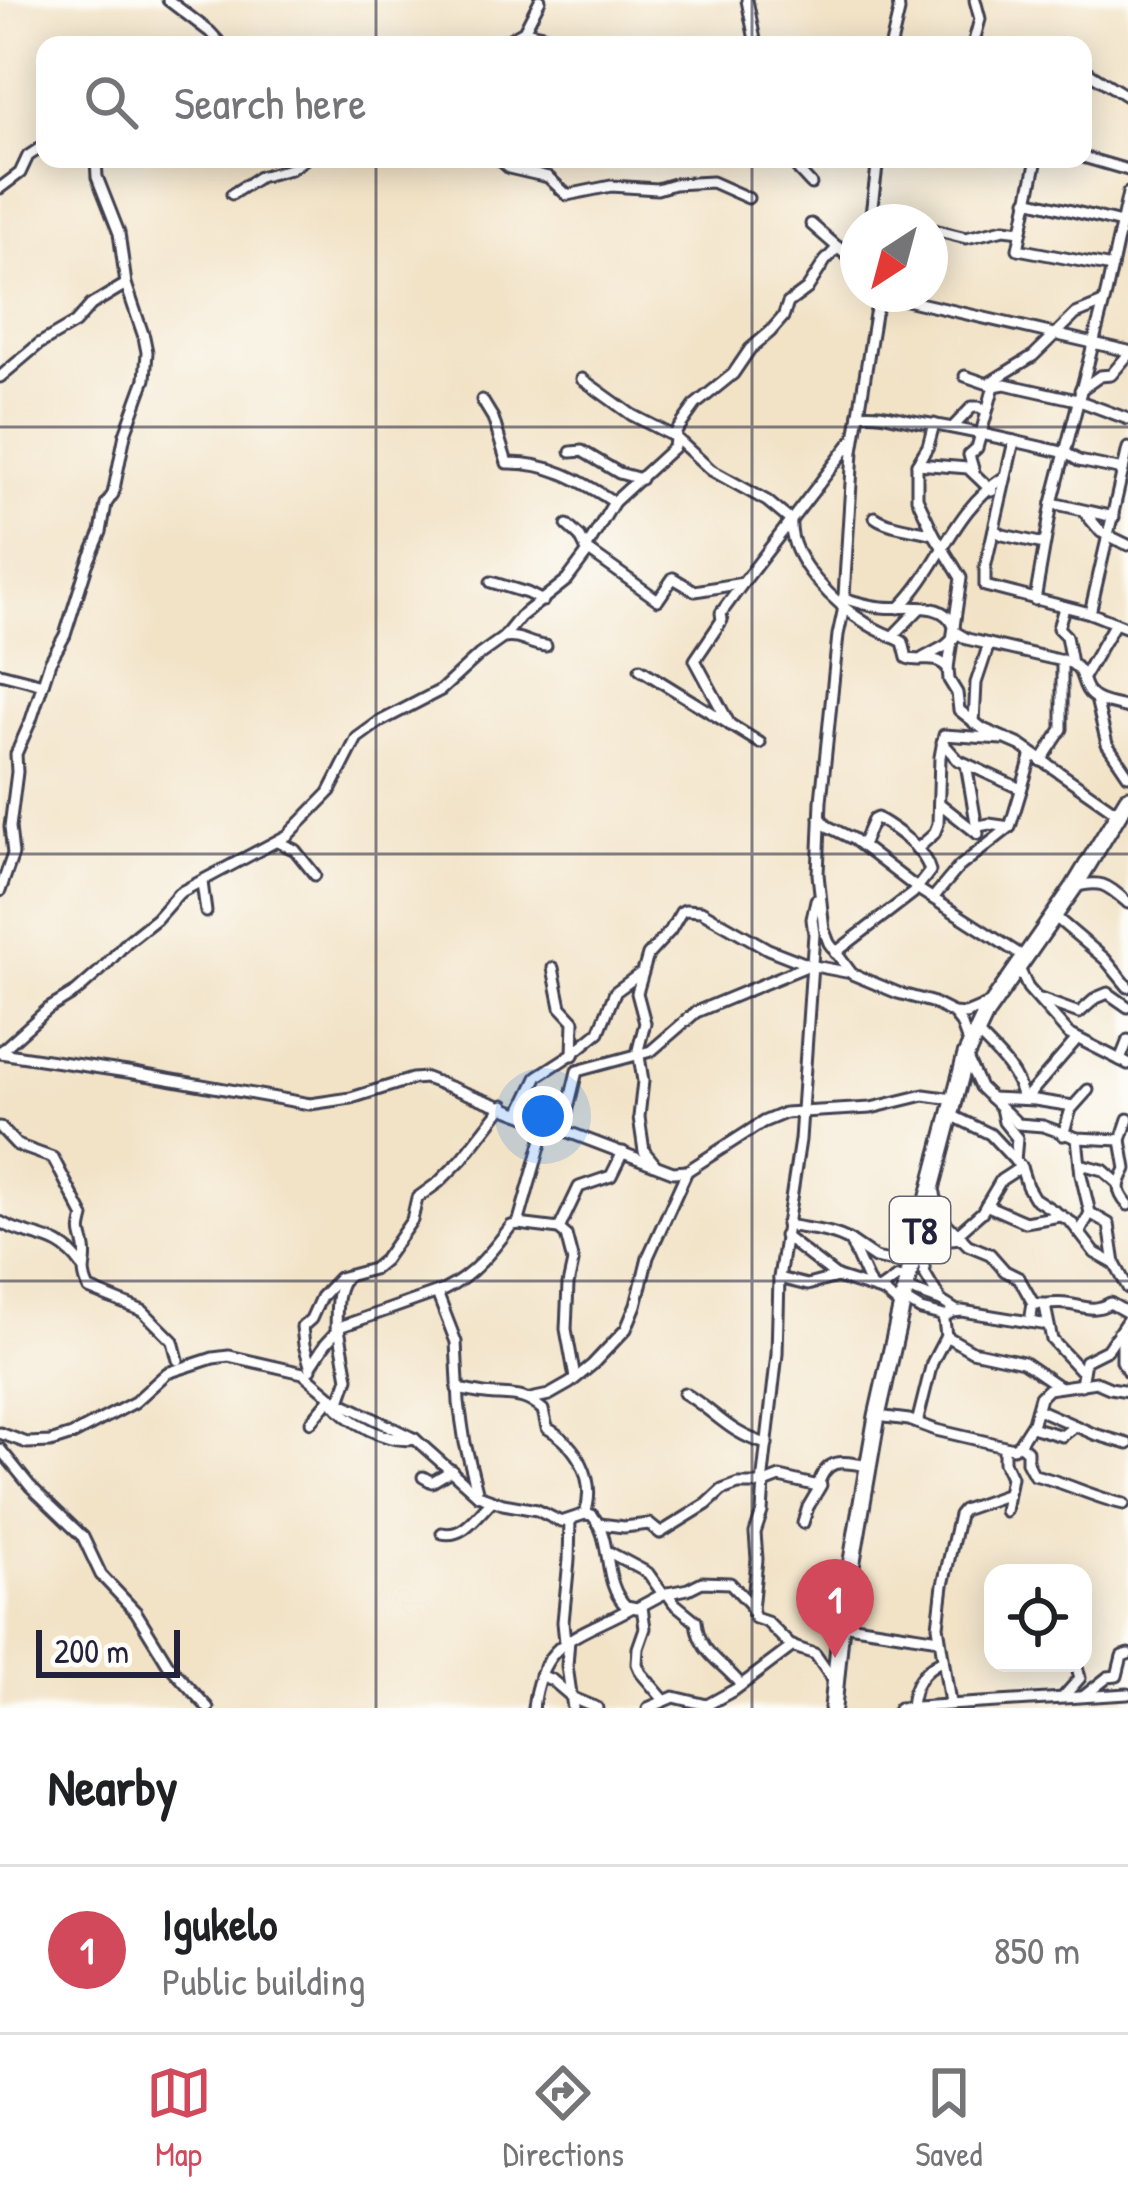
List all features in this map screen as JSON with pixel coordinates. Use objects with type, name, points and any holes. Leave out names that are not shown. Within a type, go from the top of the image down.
[{"type":"highway","name":"T8","points":[[833,1708],[840,1631],[877,1416],[970,1045],[994,1001],[1124,811]]},
{"type":"street","points":[[168,0],[214,36]]},
{"type":"street","points":[[515,36],[524,31],[540,0]]},
{"type":"street","points":[[734,0],[752,22]]},
{"type":"street","points":[[747,0],[754,36]]},
{"type":"street","points":[[893,36],[898,0]]},
{"type":"street","points":[[975,0],[980,19],[975,36]]},
{"type":"street","points":[[524,31],[545,36]]},
{"type":"street","points":[[1092,75],[1128,97]]},
{"type":"street","points":[[0,188],[20,173],[36,151]]},
{"type":"street","points":[[1092,160],[1128,170]]},
{"type":"street","points":[[0,891],[13,854],[10,827],[16,754],[101,532],[125,434],[145,379],[146,344],[126,284],[119,233],[97,168]]},
{"type":"street","points":[[232,194],[259,177],[292,168]]},
{"type":"street","points":[[509,168],[548,177],[567,195],[611,186],[658,188],[712,182],[748,198]]},
{"type":"street","points":[[798,168],[811,184]]},
{"type":"street","points":[[872,204],[877,168]]},
{"type":"street","points":[[1035,168],[1018,249],[1112,267]]},
{"type":"street","points":[[1035,600],[1052,503],[1128,193]]},
{"type":"street","points":[[1027,200],[1124,223]]},
{"type":"street","points":[[0,1053],[104,967],[178,892],[278,842],[329,793],[357,738],[441,690],[567,580],[614,502],[674,447],[675,437],[696,404],[733,374],[838,247],[811,224]]},
{"type":"street","points":[[948,234],[966,238],[1004,229],[1021,231]]},
{"type":"street","points":[[0,377],[126,284]]},
{"type":"street","points":[[974,472],[969,455],[985,423],[992,384],[1033,356],[1076,314],[1103,303]]},
{"type":"street","points":[[948,309],[1128,353],[1111,375],[1100,376],[1079,395]]},
{"type":"street","points":[[852,974],[835,952],[823,924],[818,891],[820,817],[855,437],[875,312]]},
{"type":"street","points":[[965,376],[1079,395],[1128,419]]},
{"type":"street","points":[[582,379],[632,415],[675,437],[712,470],[767,501],[791,521],[792,542],[814,577],[866,624],[905,644],[908,659],[945,662]]},
{"type":"street","points":[[482,400],[507,463],[535,464],[565,473],[614,502]]},
{"type":"street","points":[[954,426],[971,407],[979,406],[985,423],[1010,440],[1125,469]]},
{"type":"street","points":[[859,414],[954,426],[985,423],[1010,440]]},
{"type":"street","points":[[934,424],[917,464],[917,498],[962,578],[956,634],[945,662],[959,710],[974,724],[1124,811]]},
{"type":"street","points":[[730,725],[694,660],[722,620],[721,613],[855,437]]},
{"type":"street","points":[[1010,440],[985,586],[1064,608],[1077,622]]},
{"type":"street","points":[[933,898],[959,867],[1010,827],[1036,758],[1062,729],[1066,661],[1114,517],[1128,448]]},
{"type":"street","points":[[571,452],[582,451],[619,473],[641,479]]},
{"type":"street","points":[[917,464],[964,467],[1000,499]]},
{"type":"street","points":[[898,608],[917,588],[959,519],[1004,478]]},
{"type":"street","points":[[1052,503],[1114,517]]},
{"type":"street","points":[[1080,510],[1105,538],[1128,544]]},
{"type":"street","points":[[874,517],[886,524],[926,518]]},
{"type":"street","points":[[901,524],[934,534]]},
{"type":"street","points":[[567,525],[587,550],[658,600],[673,578],[694,591],[743,583]]},
{"type":"street","points":[[996,534],[1044,544]]},
{"type":"street","points":[[491,582],[543,601]]},
{"type":"street","points":[[843,601],[945,612],[956,634],[1066,661],[1084,676]]},
{"type":"street","points":[[892,637],[920,608]]},
{"type":"street","points":[[1064,608],[1058,628],[1077,622],[1115,622],[1128,628]]},
{"type":"street","points":[[1115,622],[1084,676],[1108,744],[1128,775]]},
{"type":"street","points":[[838,635],[866,624]]},
{"type":"street","points":[[923,658],[956,634]]},
{"type":"street","points":[[503,638],[524,638],[546,646]]},
{"type":"street","points":[[974,724],[974,692],[989,644]]},
{"type":"street","points":[[640,669],[760,742]]},
{"type":"street","points":[[0,673],[43,684]]},
{"type":"street","points":[[1061,690],[1127,706]]},
{"type":"street","points":[[917,850],[936,829],[944,735],[1007,739]]},
{"type":"street","points":[[942,742],[953,757],[1021,789]]},
{"type":"street","points":[[966,764],[975,830]]},
{"type":"street","points":[[939,802],[989,842]]},
{"type":"street","points":[[974,807],[989,824]]},
{"type":"street","points":[[820,817],[1021,962],[1024,982],[1060,1026],[1077,1039],[1126,1053]]},
{"type":"street","points":[[835,952],[918,889],[930,867],[898,831],[877,818],[862,845]]},
{"type":"street","points":[[975,830],[989,824],[1010,827]]},
{"type":"street","points":[[278,842],[295,850],[315,874]]},
{"type":"street","points":[[202,882],[206,912]]},
{"type":"street","points":[[1074,887],[1101,883],[1128,903]]},
{"type":"street","points":[[752,1610],[755,1533],[762,1512],[777,1354],[779,1278],[795,1177],[808,1039],[812,919],[818,891]]},
{"type":"street","points":[[655,1164],[644,1151],[640,1127],[643,1081],[639,1055],[645,1023],[637,997],[648,955],[685,910],[701,911],[768,949],[852,974],[953,1013],[966,1014],[994,1001]]},
{"type":"street","points":[[1053,915],[1106,959],[1128,987]]},
{"type":"street","points":[[814,943],[823,924]]},
{"type":"street","points":[[576,1072],[658,1047],[696,1012],[811,964]]},
{"type":"street","points":[[554,968],[562,1009],[574,1022],[576,1072],[563,1129]]},
{"type":"street","points":[[520,1113],[538,1076],[602,1027],[615,992],[641,973]]},
{"type":"street","points":[[1037,998],[1078,1013],[1108,993],[1128,1006]]},
{"type":"street","points":[[953,1013],[970,1045],[975,1079],[1018,1124],[1043,1126],[1077,1138],[1121,1140]]},
{"type":"street","points":[[1024,1099],[1077,1039]]},
{"type":"street","points":[[970,1045],[1012,1071],[1024,1099]]},
{"type":"street","points":[[0,1053],[310,1104],[426,1078],[673,1172],[687,1171],[768,1120],[801,1110],[871,1108],[916,1096],[951,1106],[986,1131],[1018,1164]]},
{"type":"street","points":[[1063,1135],[1073,1106],[1088,1090]]},
{"type":"street","points":[[992,1098],[1073,1106]]},
{"type":"street","points":[[504,1106],[463,1159],[417,1198],[412,1220],[380,1266],[345,1276],[324,1293],[303,1325],[310,1373],[333,1398],[415,1438],[478,1495],[537,1510],[561,1522],[651,1525],[661,1533],[722,1490],[780,1478],[820,1483]]},
{"type":"street","points":[[1001,1108],[1004,1122],[1017,1138],[1018,1164],[1034,1198],[1080,1232],[1095,1253],[1115,1264]]},
{"type":"street","points":[[1127,1203],[1118,1183],[1127,1166],[1121,1140],[1128,1119]]},
{"type":"street","points":[[518,1224],[547,1122]]},
{"type":"street","points":[[0,1126],[17,1145],[54,1160],[82,1212],[80,1234],[86,1251],[82,1265],[90,1291],[143,1311],[173,1341],[178,1360]]},
{"type":"street","points":[[1077,1138],[1090,1214],[1080,1232]]},
{"type":"street","points":[[559,1229],[579,1187],[611,1176],[623,1152]]},
{"type":"street","points":[[909,1290],[933,1244],[956,1237],[976,1219],[1000,1180],[1018,1164]]},
{"type":"street","points":[[1080,1164],[1103,1169],[1118,1183]]},
{"type":"street","points":[[530,1399],[549,1395],[575,1378],[629,1325],[648,1257],[687,1171]]},
{"type":"street","points":[[934,1178],[938,1214],[956,1237],[990,1254],[1005,1271],[1018,1276],[1039,1305],[1052,1340],[1082,1367]]},
{"type":"street","points":[[986,1205],[1025,1222],[1061,1216]]},
{"type":"street","points":[[1090,1214],[1108,1224],[1115,1264],[1128,1288]]},
{"type":"street","points":[[0,1222],[57,1242],[82,1265]]},
{"type":"street","points":[[302,1389],[338,1330],[437,1293],[466,1277],[518,1224],[559,1229],[566,1235],[573,1262],[566,1329],[575,1378]]},
{"type":"street","points":[[785,1231],[827,1232],[850,1241],[943,1317],[946,1336],[931,1366],[917,1423]]},
{"type":"street","points":[[785,1231],[837,1277],[890,1295],[909,1290],[926,1274],[941,1301]]},
{"type":"street","points":[[850,1241],[875,1288]]},
{"type":"street","points":[[860,1267],[866,1254]]},
{"type":"street","points":[[311,1422],[348,1378],[337,1298],[345,1276]]},
{"type":"street","points":[[779,1278],[807,1285],[837,1277]]},
{"type":"street","points":[[875,1288],[896,1278],[909,1290],[957,1311],[1048,1325]]},
{"type":"street","points":[[437,1293],[456,1342],[465,1444],[478,1495]]},
{"type":"street","points":[[1039,1305],[1062,1303],[1093,1310],[1110,1303],[1126,1320]]},
{"type":"street","points":[[1030,1322],[1039,1305]]},
{"type":"street","points":[[943,1317],[957,1311]]},
{"type":"street","points":[[877,1416],[1012,1448],[1030,1426],[1043,1393],[1062,1385],[1089,1357],[1105,1352],[1126,1320]]},
{"type":"street","points":[[1126,1320],[1121,1354],[1128,1372]]},
{"type":"street","points":[[946,1336],[972,1351],[1023,1362],[1062,1385],[1098,1382],[1128,1391]]},
{"type":"street","points":[[0,1433],[37,1443],[72,1435],[135,1402],[166,1373],[219,1357],[310,1373]]},
{"type":"street","points":[[1081,1385],[1082,1367]]},
{"type":"street","points":[[458,1388],[495,1396],[518,1395],[544,1410],[547,1428],[575,1451],[590,1490],[585,1514]]},
{"type":"street","points":[[685,1393],[729,1427],[767,1444]]},
{"type":"street","points":[[1037,1409],[1128,1444]]},
{"type":"street","points":[[1030,1426],[1062,1436],[1075,1426]]},
{"type":"street","points":[[1018,1444],[1027,1451],[1034,1474]]},
{"type":"street","points":[[1004,1448],[1003,1458],[1012,1469],[1124,1504]]},
{"type":"street","points":[[0,1449],[82,1537],[101,1575],[136,1612],[168,1664],[208,1708]]},
{"type":"street","points":[[1012,1469],[1027,1462]]},
{"type":"street","points":[[802,1523],[823,1472],[832,1464],[868,1466]]},
{"type":"street","points":[[1005,1511],[1012,1469]]},
{"type":"street","points":[[423,1477],[432,1482],[452,1470]]},
{"type":"street","points":[[950,1703],[939,1639],[943,1585],[960,1513],[1006,1495]]},
{"type":"street","points":[[442,1533],[462,1531],[492,1501]]},
{"type":"street","points":[[570,1522],[585,1514],[600,1526],[616,1595],[632,1600],[645,1628],[637,1664],[664,1700]]},
{"type":"street","points":[[570,1522],[563,1622],[573,1701]]},
{"type":"street","points":[[606,1551],[648,1573],[695,1621],[703,1647],[742,1685]]},
{"type":"street","points":[[533,1708],[540,1675],[567,1640],[665,1593],[702,1582],[724,1581],[736,1588],[755,1618],[767,1622],[782,1640],[815,1654],[834,1681]]},
{"type":"street","points":[[815,1654],[840,1631],[939,1639]]},
{"type":"street","points":[[648,1708],[680,1697],[707,1706],[793,1646]]},
{"type":"street","points":[[1084,1696],[1118,1675],[1122,1656],[1128,1654]]},
{"type":"street","points":[[911,1707],[916,1683],[925,1670],[943,1660]]},
{"type":"street","points":[[1064,1696],[1080,1678],[1078,1672]]},
{"type":"street","points":[[540,1675],[573,1701],[597,1708]]},
{"type":"street","points":[[899,1708],[1128,1694]]},
{"type":"place","name":"Igukelo","points":[[835,1658]]}]
